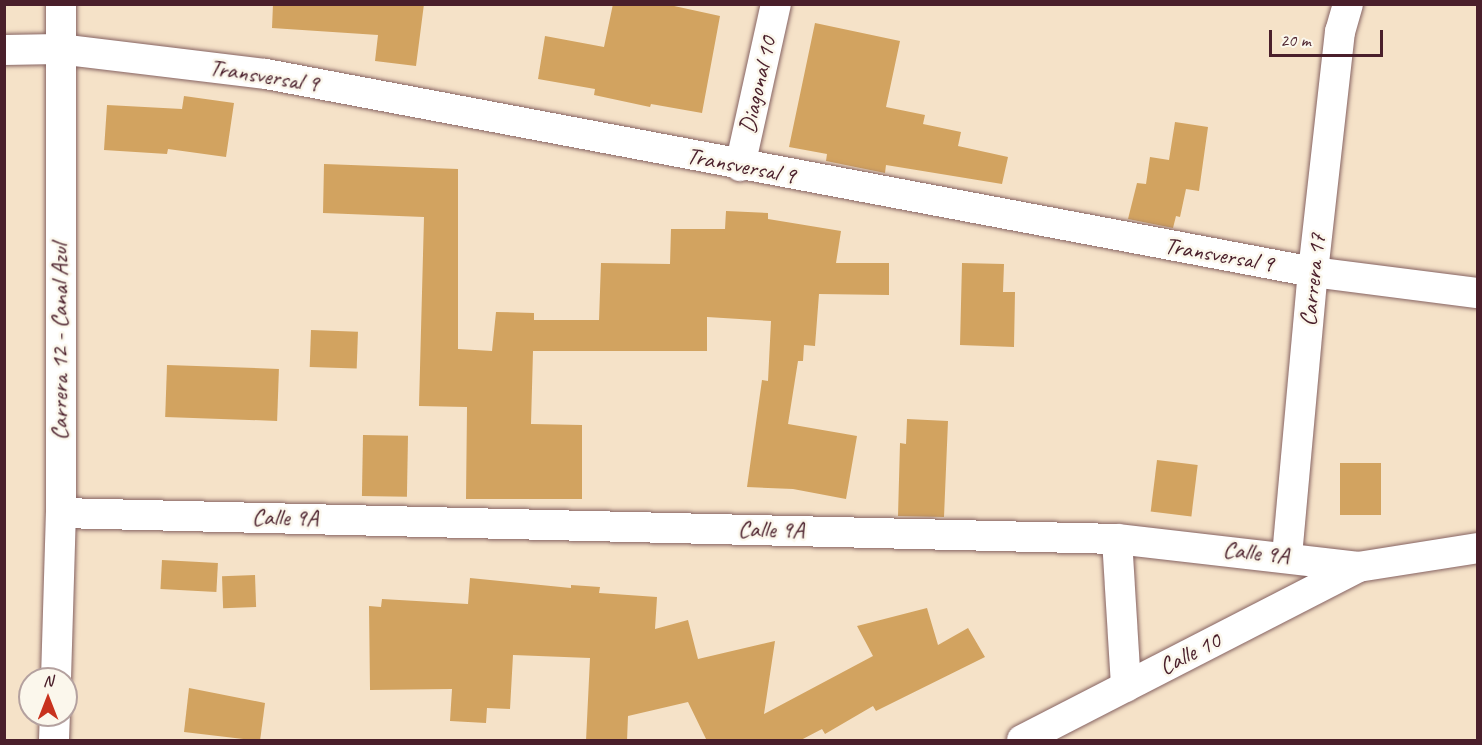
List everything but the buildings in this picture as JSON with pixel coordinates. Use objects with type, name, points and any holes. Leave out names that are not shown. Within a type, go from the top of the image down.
[{"type":"street","name":"Carrera 12 - Canal Azul","points":[[56,667],[61,513],[59,49],[61,4]]},
{"type":"street","name":"Diagonal 10","points":[[740,166],[776,4]]},
{"type":"street","name":"Carrera 17","points":[[1287,556],[1313,272],[1340,32],[1348,4]]},
{"type":"street","name":"Transversal 9","points":[[4,50],[59,49],[266,74],[740,166],[1313,272],[1478,293]]},
{"type":"street","name":"Calle 9A","points":[[61,513],[1117,539],[1287,556],[1358,567],[1478,548]]},
{"type":"street","points":[[1117,539],[1126,687]]},
{"type":"street","name":"Calle 10","points":[[1022,741],[1358,567]]}]
